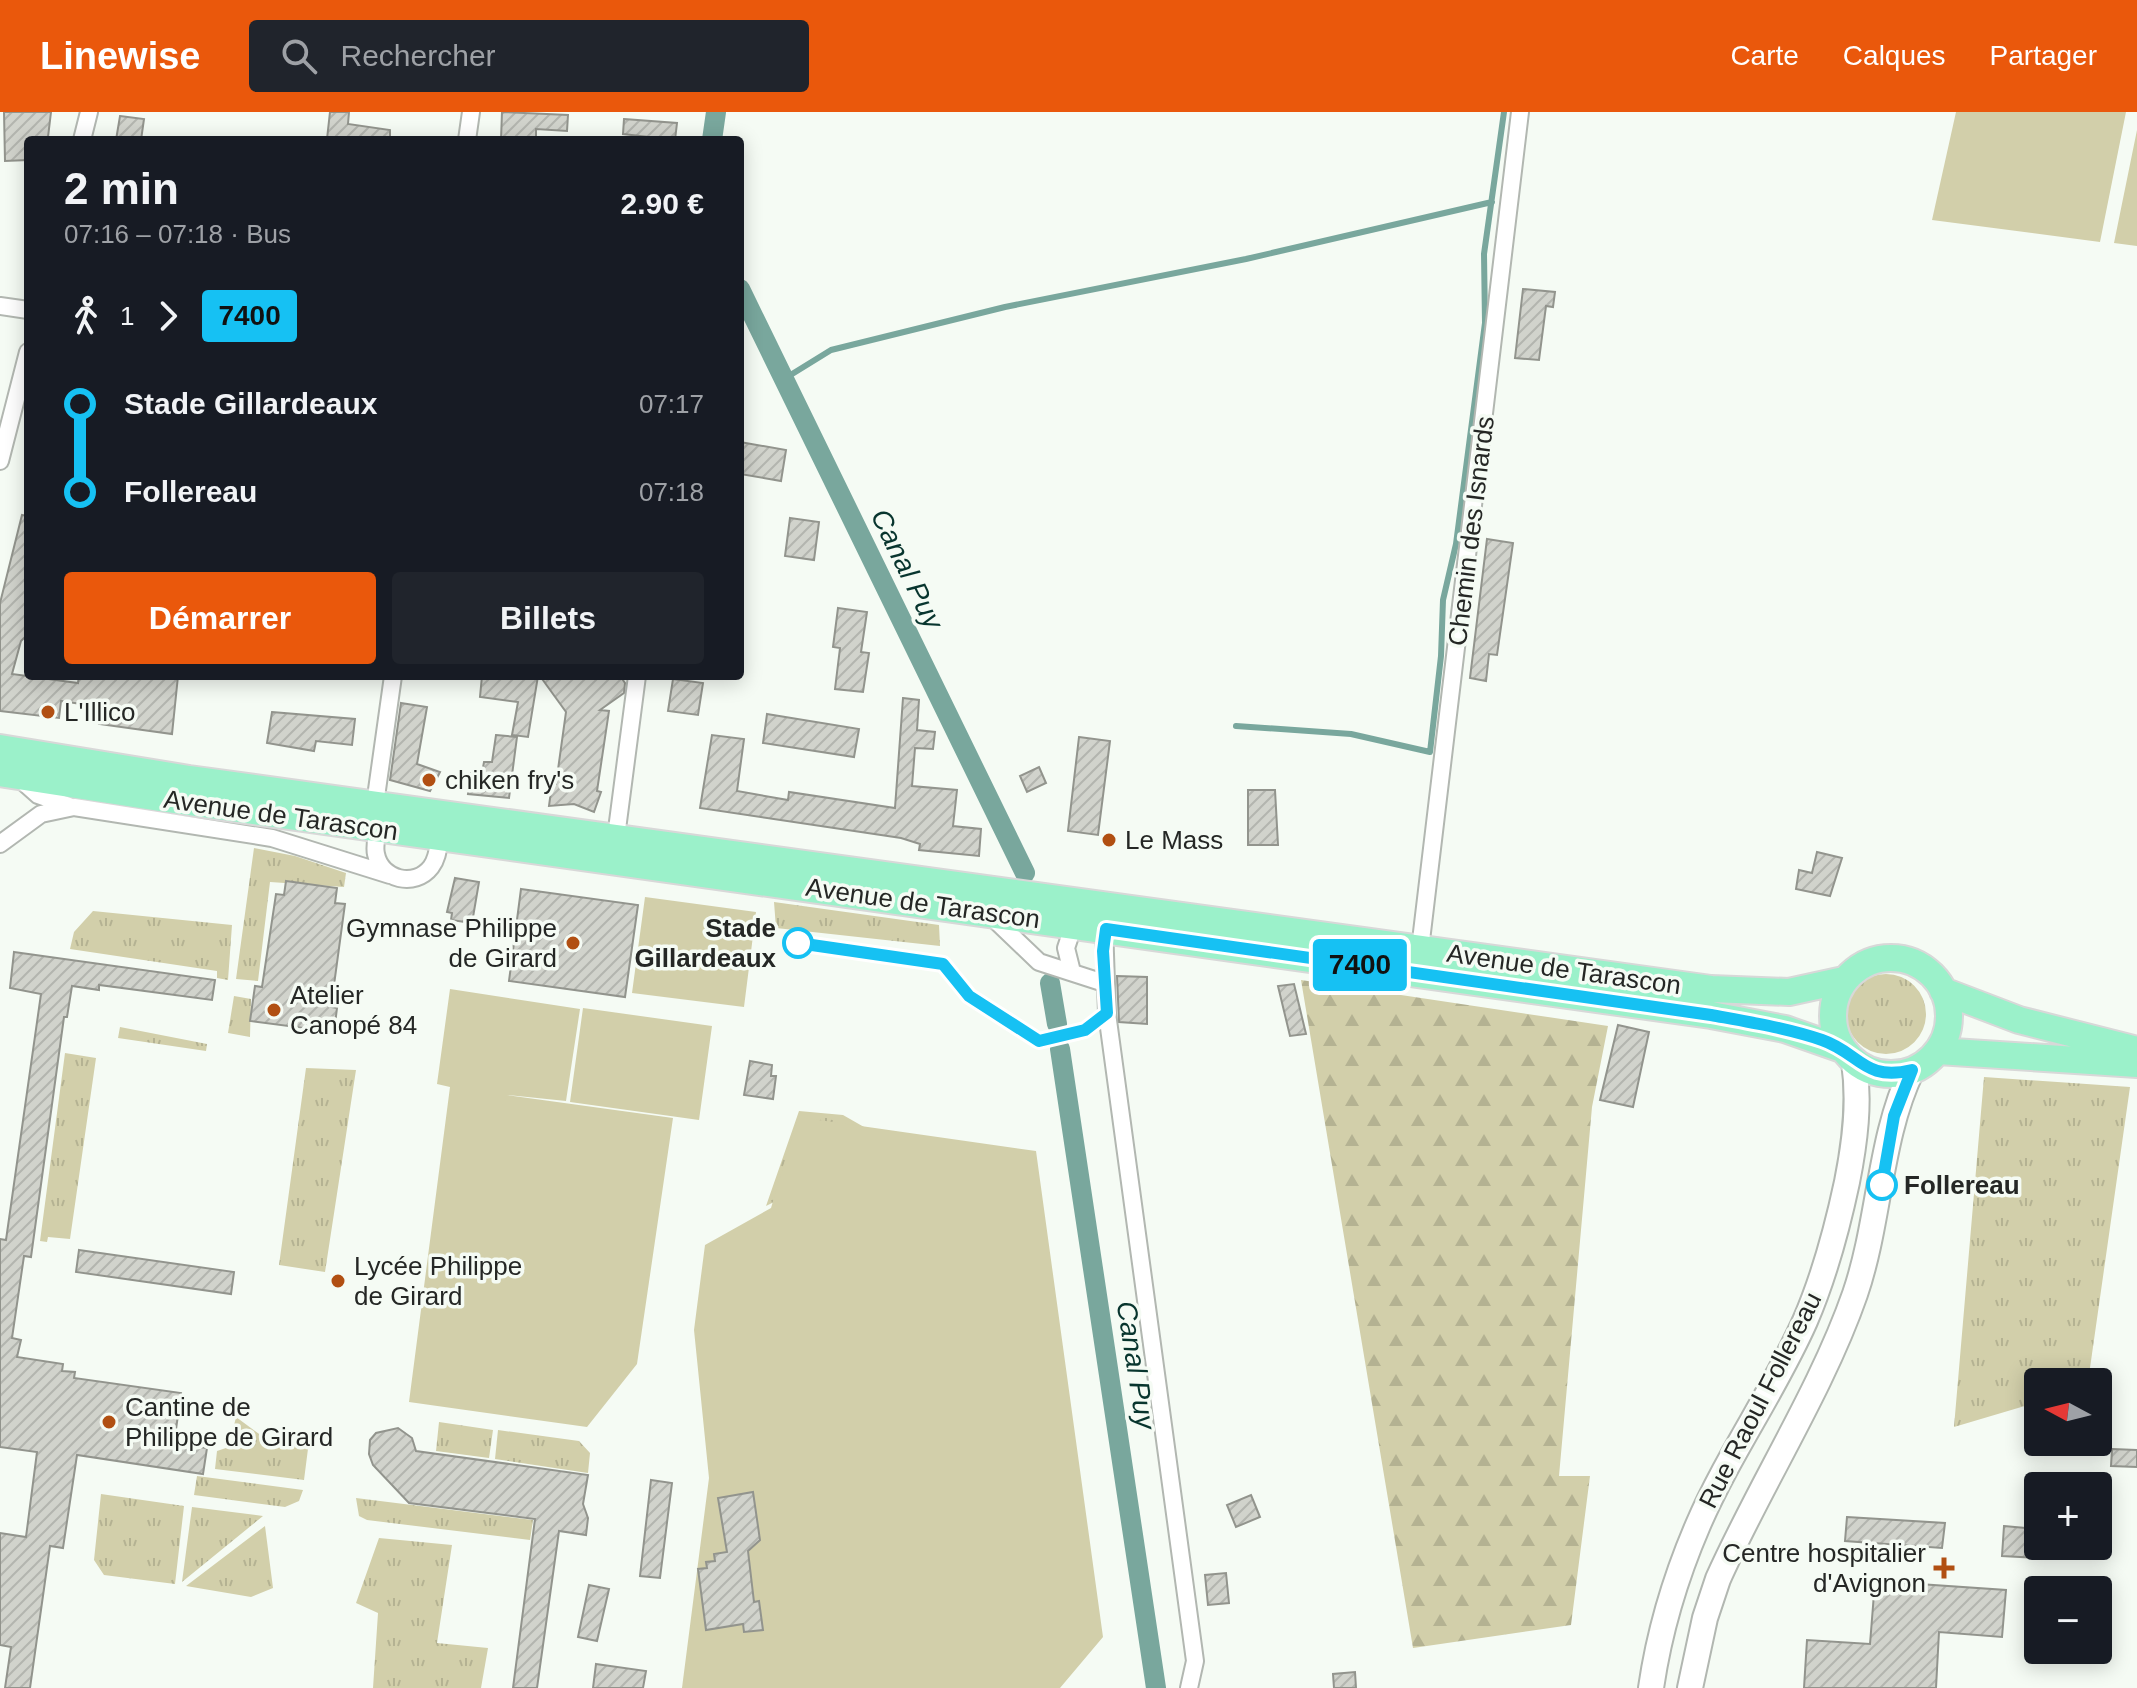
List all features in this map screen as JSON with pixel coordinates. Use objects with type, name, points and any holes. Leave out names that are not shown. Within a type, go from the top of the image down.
[{"type":"main road","name":"Avenue de Tarascon","points":[[0,748],[377,816],[440,836],[984,911],[1090,914],[1420,949],[1748,993],[1815,989],[1844,980]]},
{"type":"main road","name":"Avenue de Tarascon","points":[[8,774],[377,816],[616,837],[1711,1015],[1785,1029],[1848,1055]]},
{"type":"main road","points":[[1943,991],[1948,1021],[1938,1051],[1912,1070],[1882,1074],[1848,1055],[1832,1014],[1844,980],[1872,960],[1897,958],[1921,966],[1943,991],[2019,1020],[2137,1050]]},
{"type":"main road","points":[[1938,1051],[2137,1064]]},
{"type":"street","points":[[83,136],[89,112]]},
{"type":"street","points":[[468,136],[471,112]]},
{"type":"street","name":"Chemin des Isnards","points":[[1420,949],[1520,112]]},
{"type":"street","points":[[0,306],[24,309]]},
{"type":"street","points":[[0,461],[24,368]]},
{"type":"street","points":[[390,875],[380,865],[375,852],[393,680]]},
{"type":"street","points":[[616,837],[636,680]]},
{"type":"street","points":[[8,774],[38,795],[74,807],[272,838],[403,880],[417,878],[429,870],[437,858],[440,836]]},
{"type":"street","points":[[0,844],[41,814],[74,807]]},
{"type":"street","points":[[984,911],[1039,962],[1104,983]]},
{"type":"street","points":[[1072,972],[1066,948],[1090,914]]},
{"type":"street","points":[[1090,914],[1104,983],[1195,1661],[1189,1688]]},
{"type":"street","name":"Rue Raoul Follereau","points":[[1651,1688],[1665,1623],[1699,1523],[1804,1322],[1835,1235],[1854,1148],[1857,1082],[1848,1055]]},
{"type":"street","name":"Rue Raoul Follereau","points":[[1690,1688],[1705,1618],[1718,1579],[1853,1299],[1877,1217],[1894,1116],[1912,1070]]},
{"type":"green space","points":[[1956,112],[2126,112],[2100,242],[1932,220]]},
{"type":"green space","points":[[2137,130],[2137,246],[2114,243]]},
{"type":"green space","points":[[254,848],[295,856],[346,873],[344,887],[270,882],[258,981],[236,979]]},
{"type":"green space","points":[[645,897],[756,912],[744,1007],[632,993]]},
{"type":"green space","points":[[774,902],[939,925],[940,946],[776,928]]},
{"type":"green space","points":[[93,911],[232,925],[228,980],[217,978],[217,971],[70,949],[74,932]]},
{"type":"green space","points":[[1886,974],[1901,977],[1914,986],[1923,999],[1926,1014],[1923,1029],[1914,1042],[1901,1051],[1886,1054],[1871,1051],[1858,1042],[1849,1029],[1846,1014],[1849,999],[1858,986],[1871,977]]},
{"type":"green space","points":[[1301,980],[1608,1026],[1592,1107],[1559,1476],[1590,1476],[1571,1625],[1413,1648]]},
{"type":"green space","points":[[450,989],[580,1009],[566,1101],[507,1095],[673,1118],[637,1364],[587,1427],[409,1402],[450,1087],[437,1084]]},
{"type":"green space","points":[[234,996],[251,999],[250,1037],[228,1033]]},
{"type":"green space","points":[[583,1008],[712,1026],[699,1120],[570,1102]]},
{"type":"green space","points":[[120,1027],[207,1044],[206,1051],[118,1038]]},
{"type":"green space","points":[[65,1053],[96,1058],[70,1239],[48,1237],[47,1242],[40,1241]]},
{"type":"green space","points":[[306,1068],[356,1070],[325,1272],[279,1265]]},
{"type":"green space","points":[[1984,1077],[2130,1087],[2090,1368],[2024,1368],[2024,1406],[1954,1427]]},
{"type":"green space","points":[[799,1111],[843,1115],[892,1143],[766,1206]]},
{"type":"green space","points":[[798,1117],[1036,1151],[1103,1637],[1060,1688],[682,1688],[709,1478],[694,1330],[705,1245],[771,1208]]},
{"type":"green space","points":[[236,1417],[266,1439],[309,1441],[304,1480],[215,1469],[217,1451],[229,1447]]},
{"type":"green space","points":[[439,1422],[493,1430],[489,1458],[436,1451]]},
{"type":"green space","points":[[498,1430],[579,1441],[590,1453],[588,1473],[495,1459]]},
{"type":"green space","points":[[197,1476],[303,1490],[299,1501],[285,1507],[194,1495]]},
{"type":"green space","points":[[101,1494],[184,1506],[175,1584],[104,1575],[94,1560]]},
{"type":"green space","points":[[356,1498],[533,1520],[530,1540],[367,1520],[359,1516]]},
{"type":"green space","points":[[192,1507],[263,1516],[182,1582]]},
{"type":"green space","points":[[265,1526],[273,1588],[251,1597],[186,1586]]},
{"type":"green space","points":[[379,1538],[452,1545],[437,1643],[488,1648],[481,1688],[373,1688],[378,1613],[356,1603]]},
{"type":"building","points":[[4,112],[51,112],[48,136],[24,136],[24,160],[5,161]]},
{"type":"building","points":[[330,112],[349,112],[348,124],[390,130],[390,136],[327,136]]},
{"type":"building","points":[[502,112],[568,115],[567,131],[536,129],[536,136],[501,136]]},
{"type":"building","points":[[120,116],[144,119],[142,136],[117,136]]},
{"type":"building","points":[[624,119],[677,123],[675,136],[623,134]]},
{"type":"building","points":[[1523,289],[1555,292],[1553,307],[1546,306],[1539,360],[1515,358]]},
{"type":"building","points":[[744,443],[786,450],[781,481],[744,475]]},
{"type":"building","points":[[24,515],[24,638],[12,674],[24,676],[24,680],[78,683],[78,680],[178,680],[172,734],[99,724],[101,707],[61,701],[59,718],[0,711],[0,603]]},
{"type":"building","points":[[790,518],[819,522],[814,560],[785,556]]},
{"type":"building","points":[[1487,539],[1513,543],[1497,655],[1489,654],[1486,681],[1470,678]]},
{"type":"building","points":[[838,608],[867,612],[861,652],[869,653],[863,692],[835,689],[840,648],[833,647]]},
{"type":"building","points":[[482,680],[537,680],[528,737],[512,735],[518,702],[480,697]]},
{"type":"building","points":[[543,680],[623,680],[625,683],[624,693],[600,710],[609,711],[597,791],[601,792],[594,812],[574,804],[549,806],[552,784],[556,784],[566,712]]},
{"type":"building","points":[[673,680],[703,683],[698,715],[668,711]]},
{"type":"building","points":[[903,698],[919,700],[917,730],[935,732],[933,749],[915,748],[912,786],[957,790],[953,826],[981,829],[979,856],[919,850],[920,844],[901,838],[700,808],[712,735],[744,739],[737,791],[788,800],[789,792],[895,808]]},
{"type":"building","points":[[401,703],[427,707],[417,764],[440,772],[430,791],[390,780]]},
{"type":"building","points":[[272,712],[355,719],[352,745],[316,741],[314,751],[267,743]]},
{"type":"building","points":[[767,714],[859,729],[854,757],[763,743]]},
{"type":"building","points":[[496,735],[517,737],[509,798],[468,794],[471,773],[482,773],[484,762],[492,762]]},
{"type":"building","points":[[1079,737],[1110,741],[1098,835],[1068,831]]},
{"type":"building","points":[[1039,767],[1046,783],[1027,792],[1020,776]]},
{"type":"building","points":[[1248,790],[1275,790],[1278,845],[1248,845]]},
{"type":"building","points":[[1817,852],[1842,858],[1830,896],[1796,889],[1799,870],[1812,873]]},
{"type":"building","points":[[455,878],[479,882],[472,923],[451,920],[452,913],[447,912]]},
{"type":"building","points":[[286,881],[337,888],[335,903],[345,904],[331,1007],[337,1008],[334,1032],[250,1021],[255,986],[262,987],[276,894],[284,895]]},
{"type":"building","name":"Gymnase Philippe de Girard","points":[[521,889],[638,905],[625,997],[509,981]]},
{"type":"building","points":[[14,952],[215,980],[212,1000],[99,985],[99,990],[72,986],[67,1017],[64,1017],[31,1257],[24,1256],[12,1338],[21,1340],[17,1357],[63,1364],[62,1371],[75,1372],[74,1378],[181,1393],[174,1444],[207,1448],[203,1474],[77,1455],[63,1548],[50,1546],[30,1688],[5,1688],[11,1647],[0,1645],[0,1533],[26,1537],[37,1452],[0,1447],[0,1239],[6,1240],[41,994],[10,988]]},
{"type":"building","points":[[1117,976],[1147,977],[1147,1024],[1119,1022]]},
{"type":"building","points":[[1294,984],[1306,1034],[1290,1036],[1278,986]]},
{"type":"building","points":[[1618,1025],[1649,1032],[1633,1107],[1600,1100]]},
{"type":"building","points":[[750,1061],[772,1065],[771,1076],[776,1076],[773,1099],[744,1095]]},
{"type":"building","points":[[79,1250],[234,1272],[231,1294],[76,1272]]},
{"type":"building","points":[[398,1428],[412,1438],[416,1451],[588,1475],[583,1504],[588,1518],[586,1535],[559,1531],[537,1688],[513,1688],[535,1519],[409,1503],[373,1465],[369,1454],[370,1440],[376,1433]]},
{"type":"building","points":[[2112,1449],[2137,1450],[2137,1467],[2111,1466]]},
{"type":"building","points":[[651,1480],[672,1483],[660,1578],[640,1576]]},
{"type":"building","points":[[753,1492],[760,1540],[748,1551],[754,1602],[759,1601],[763,1630],[744,1632],[743,1624],[706,1630],[698,1569],[707,1568],[706,1562],[715,1561],[714,1554],[727,1552],[718,1498]]},
{"type":"building","points":[[1251,1495],[1260,1517],[1236,1527],[1227,1505]]},
{"type":"building","points":[[1847,1517],[1945,1523],[1942,1548],[1845,1541]]},
{"type":"building","points":[[2004,1526],[2024,1528],[2024,1557],[2002,1556]]},
{"type":"building","points":[[1226,1573],[1229,1603],[1208,1605],[1205,1575]]},
{"type":"building","points":[[1875,1581],[2006,1590],[2002,1637],[1939,1632],[1936,1688],[1804,1688],[1807,1640],[1870,1644]]},
{"type":"building","points":[[589,1585],[609,1589],[597,1641],[578,1637]]},
{"type":"building","points":[[596,1664],[646,1671],[643,1688],[593,1688]]},
{"type":"building","points":[[1355,1672],[1356,1688],[1334,1688],[1333,1674]]},
{"type":"waterway","name":"Canal Puy","points":[[713,136],[716,112]]},
{"type":"waterway","points":[[1236,726],[1351,734],[1430,752],[1441,656],[1443,600],[1456,544],[1485,323],[1484,254],[1504,112]]},
{"type":"waterway","points":[[784,379],[831,350],[1005,307],[1246,259],[1492,202]]},
{"type":"waterway","name":"Canal Puy","points":[[744,297],[1025,873]]},
{"type":"waterway","name":"Canal Puy","points":[[1050,983],[1057,1024]]},
{"type":"waterway","name":"Canal Puy","points":[[1060,1049],[1156,1688]]},
{"type":"bus line","name":"7400","points":[[798,943],[943,964],[969,996],[1039,1041],[1085,1030],[1107,1013],[1103,951],[1106,929],[1711,1015],[1785,1029],[1842,1049],[1867,1070],[1882,1074],[1912,1070],[1894,1116],[1882,1185]]},
{"type":"place","name":"L'Illico","points":[[48,712]]},
{"type":"place","name":"chiken fry's","points":[[429,780]]},
{"type":"place","name":"Le Mass","points":[[1109,840]]},
{"type":"place","name":"Gymnase Philippe de Girard","points":[[573,943]]},
{"type":"place","name":"Stade Gillardeaux","points":[[798,943]]},
{"type":"place","name":"Atelier Canopé 84","points":[[274,1010]]},
{"type":"place","name":"Follereau","points":[[1882,1185]]},
{"type":"place","name":"Lycée Philippe de Girard","points":[[338,1281]]},
{"type":"place","name":"Cantine de Philippe de Girard","points":[[109,1422]]},
{"type":"place","name":"Centre hospitalier d'Avignon","points":[[1944,1568]]}]
